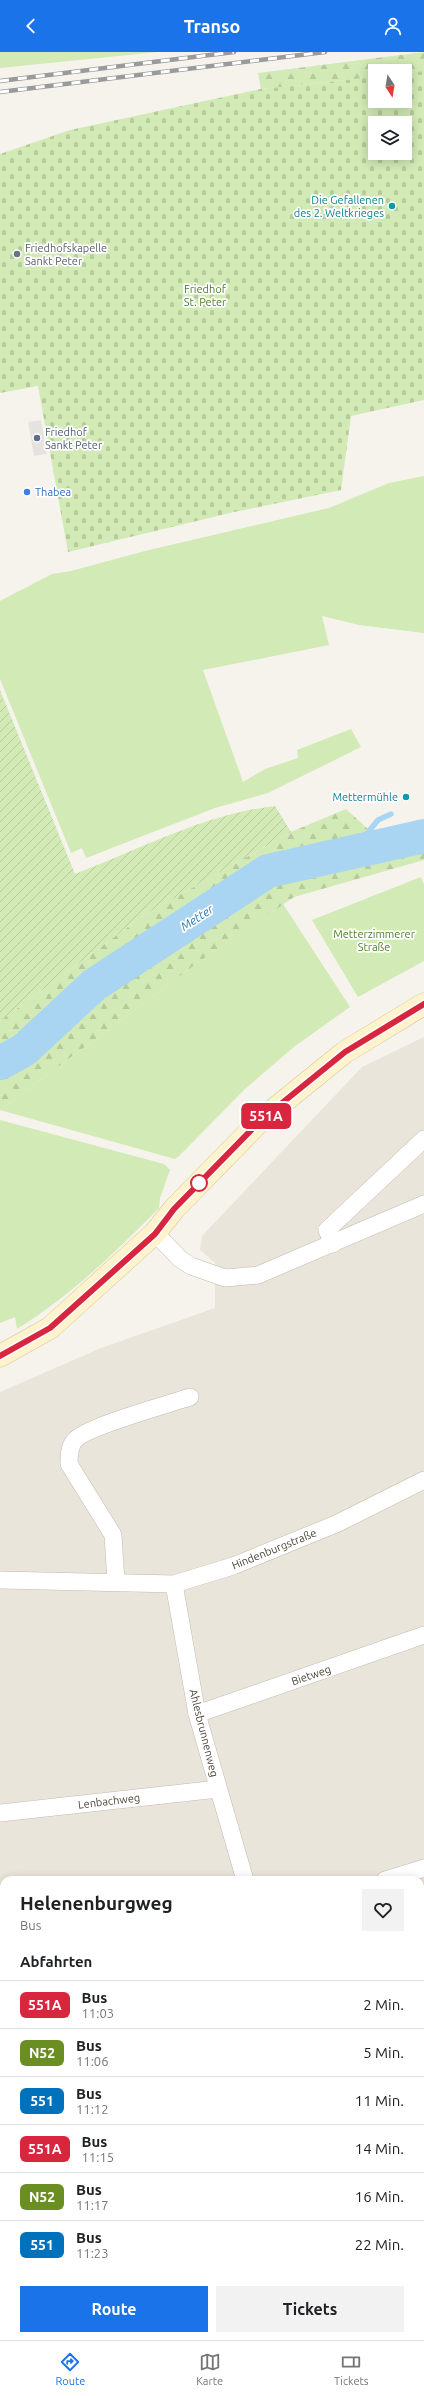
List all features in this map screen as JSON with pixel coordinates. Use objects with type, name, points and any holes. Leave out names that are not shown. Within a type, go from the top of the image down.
[{"type":"main road","points":[[0,1356],[50,1328],[155,1234],[174,1209],[261,1120],[345,1052],[424,1004]]},
{"type":"street","points":[[333,1244],[326,1230],[424,1139]]},
{"type":"street","points":[[155,1234],[180,1259],[191,1266],[225,1278],[258,1275],[424,1204]]},
{"type":"street","points":[[116,1582],[113,1535],[69,1464],[69,1453],[74,1440],[90,1430],[190,1397]]},
{"type":"street","name":"Hindenburgstraße","points":[[0,1580],[174,1584],[233,1566],[336,1524],[424,1480]]},
{"type":"street","name":"Ahlesbrunnenweg","points":[[174,1584],[197,1714],[244,1876]]},
{"type":"street","name":"Bietweg","points":[[197,1714],[424,1635]]},
{"type":"street","name":"Lenbachweg","points":[[0,1813],[218,1788]]},
{"type":"street","points":[[397,1876],[424,1868]]},
{"type":"shaded area","name":"Friedhof Sankt Peter","points":[[41,420],[47,454],[34,456],[28,422]]},
{"type":"shaded area","points":[[424,1037],[424,1876],[0,1876],[0,1392],[101,1348],[215,1308],[215,1263],[200,1250],[202,1236],[362,1067]]},
{"type":"green space","points":[[0,52],[158,52],[0,68]]},
{"type":"green space","points":[[424,52],[424,71],[412,72],[412,64],[368,64],[368,78],[261,89],[258,73]]},
{"type":"green space","name":"Friedhof St. Peter","points":[[424,71],[424,400],[351,416],[341,490],[234,512],[68,552],[38,386],[0,393],[0,154],[70,130],[261,89],[368,78],[368,108],[412,108],[412,72]]},
{"type":"green space","points":[[424,476],[424,633],[359,625],[322,616],[329,645],[203,670],[243,782],[265,769],[298,758],[297,750],[351,729],[361,747],[268,793],[215,808],[86,858],[82,848],[71,853],[0,679],[0,601],[52,574],[71,571],[145,551],[329,508],[389,483]]},
{"type":"green space","points":[[0,690],[75,874],[198,824],[249,810],[275,806],[291,832],[144,915],[0,1021]]},
{"type":"green space","points":[[346,809],[380,840],[424,824],[424,860],[294,897],[200,961],[0,1110],[0,1021],[144,915],[291,832]]},
{"type":"green space","name":"Metterzimmerer Straße","points":[[421,877],[424,885],[424,961],[358,997],[312,920]]},
{"type":"green space","points":[[283,904],[350,1007],[295,1046],[245,1089],[175,1159],[0,1110],[200,961]]},
{"type":"green space","points":[[0,1120],[164,1164],[170,1170],[160,1198],[159,1208],[108,1258],[74,1288],[17,1329],[15,1317],[0,1323]]},
{"type":"waterway","points":[[351,853],[378,820],[391,814]]},
{"type":"waterway","name":"Metter","points":[[0,1063],[24,1050],[94,985],[268,871],[424,836]]},
{"type":"railway","points":[[0,81],[234,52]]},
{"type":"railway","points":[[0,92],[325,52]]},
{"type":"bus line","name":"551A","points":[[0,1356],[50,1328],[155,1234],[174,1209],[261,1120],[345,1052],[424,1004]]},
{"type":"place","name":"Die Gefallenen des 2. Weltkrieges","points":[[392,206]]},
{"type":"place","name":"Friedhofskapelle Sankt Peter","points":[[17,254]]},
{"type":"place","name":"Friedhof Sankt Peter","points":[[37,438]]},
{"type":"place","name":"Thabea","points":[[27,492]]},
{"type":"place","name":"Mettermühle","points":[[406,797]]}]
